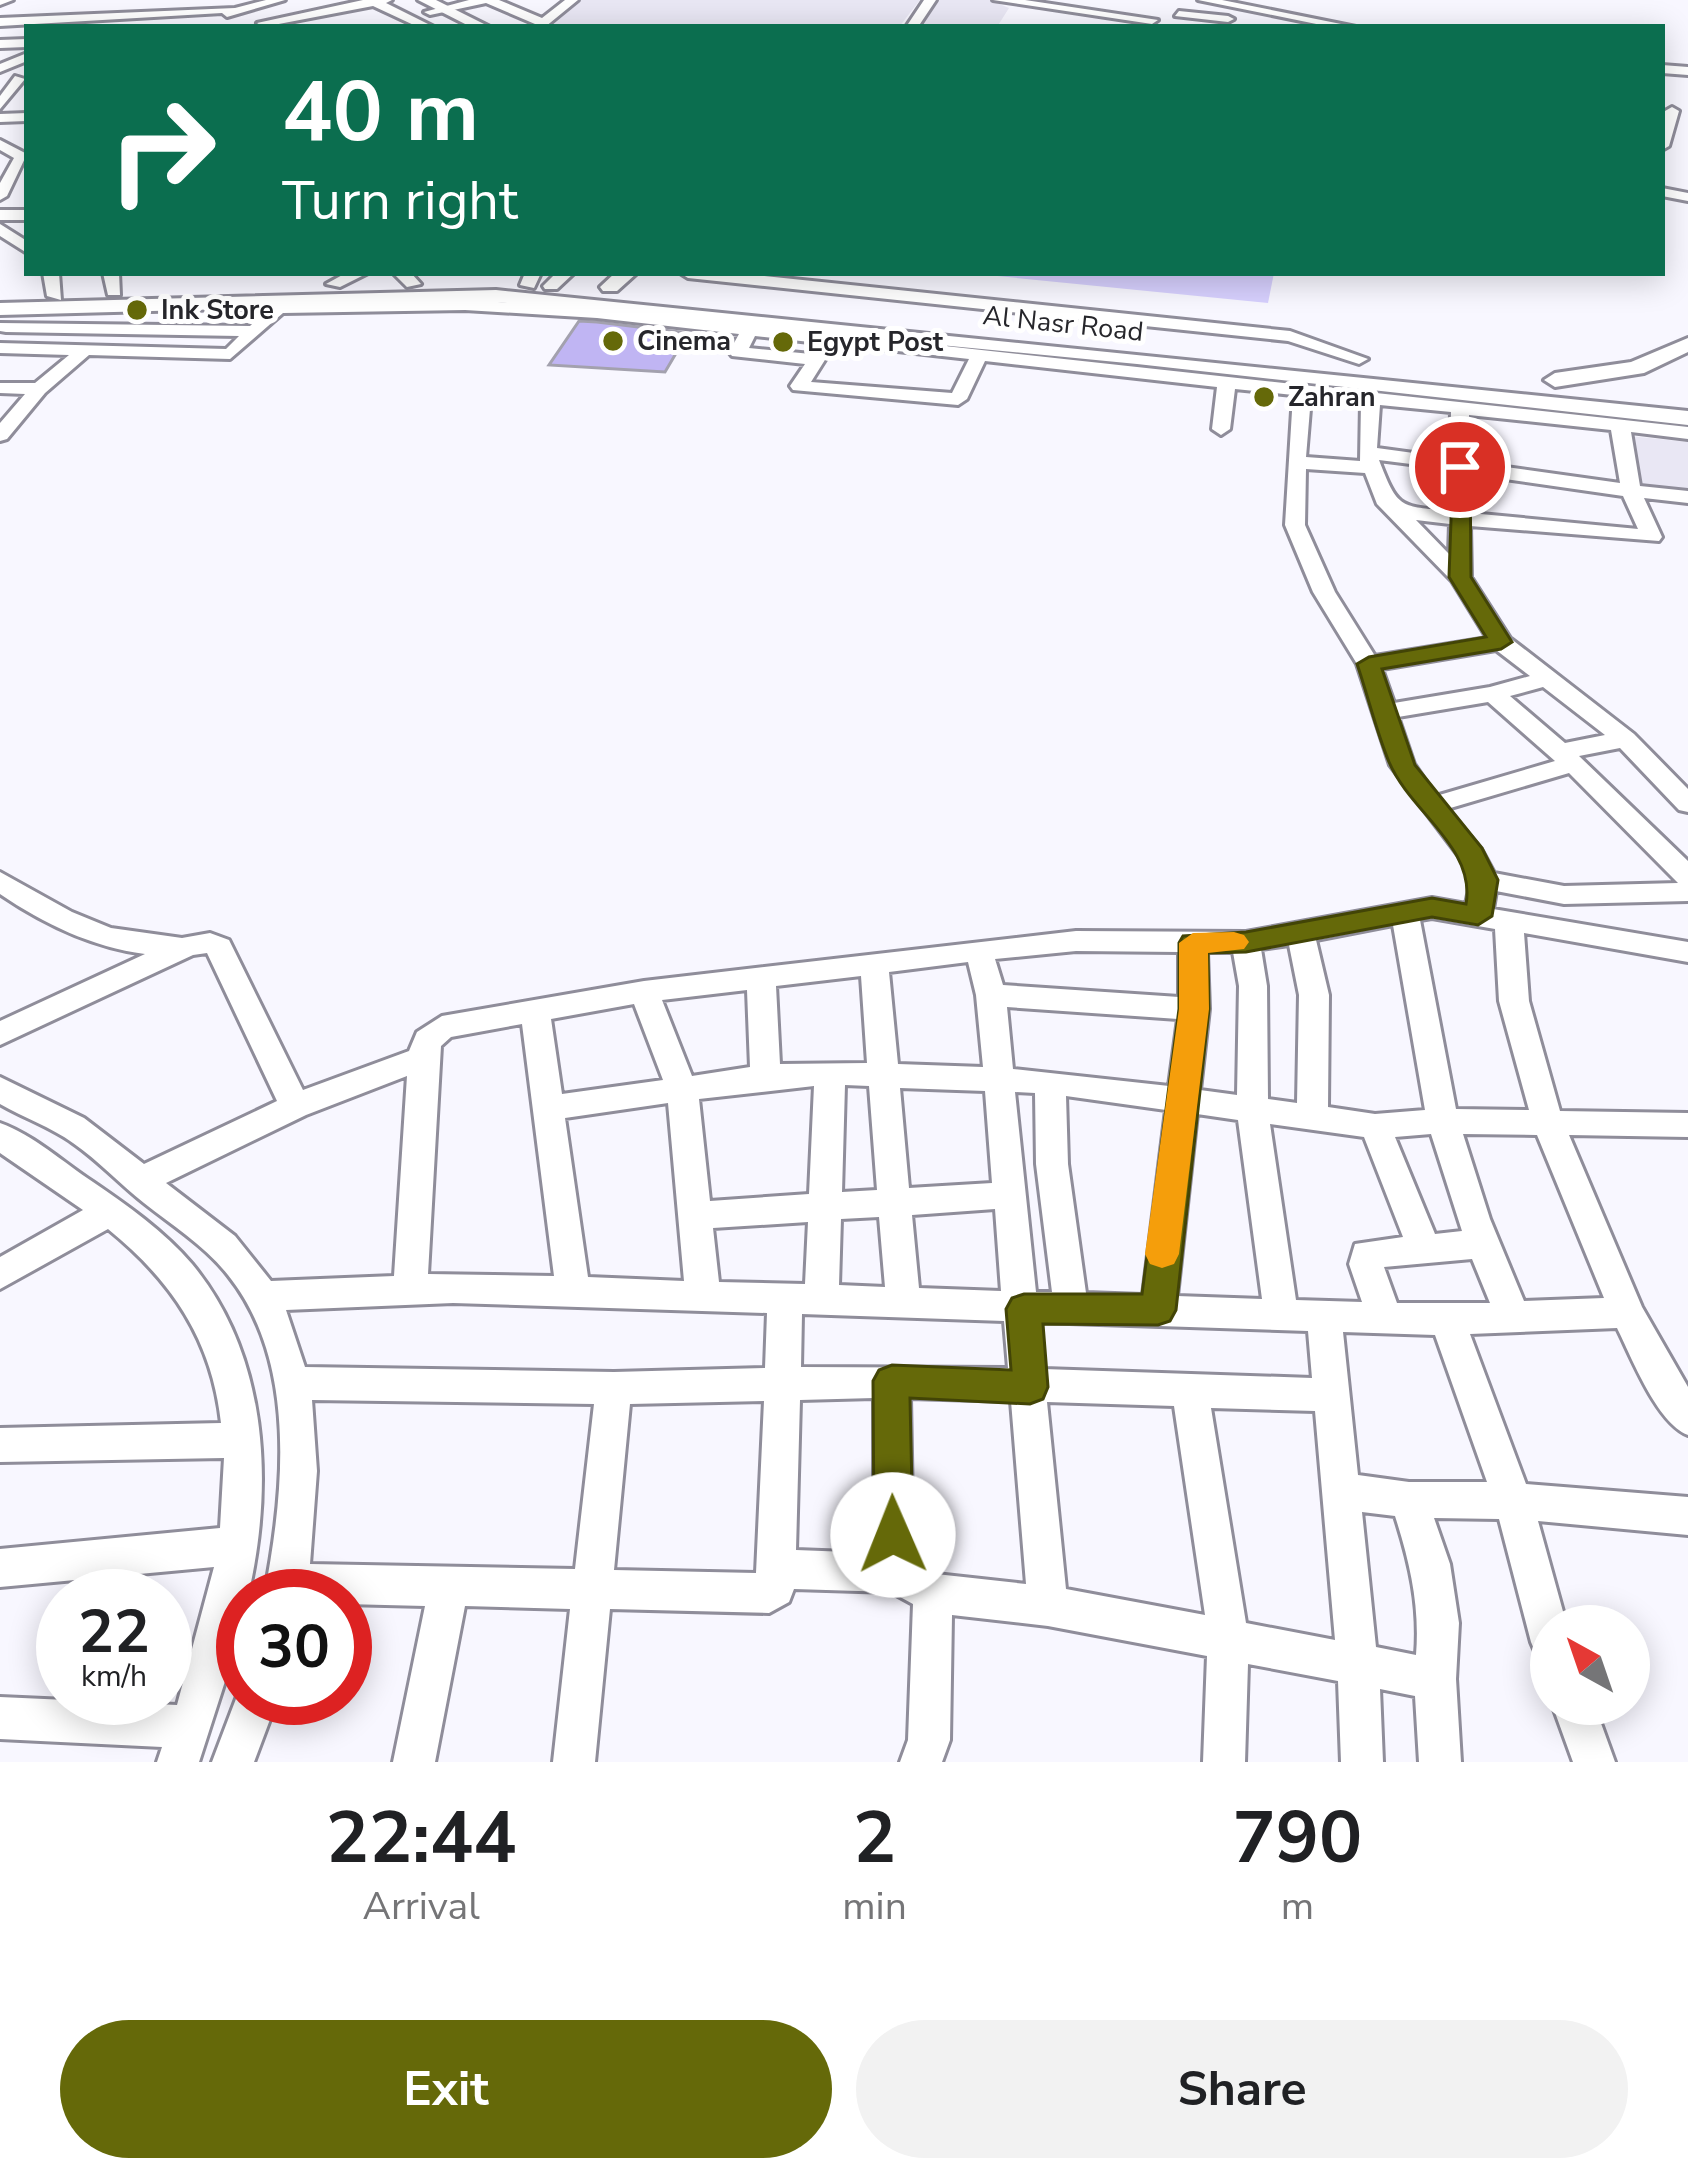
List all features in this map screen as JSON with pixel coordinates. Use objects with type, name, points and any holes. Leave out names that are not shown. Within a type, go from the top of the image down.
[{"type":"main road","points":[[407,0],[472,24]]},
{"type":"main road","name":"Al Nasr Road","points":[[5,316],[119,289],[196,300],[407,278],[631,280],[1140,348],[1529,407],[1688,418]]},
{"type":"main road","name":"Al Nasr Road","points":[[5,316],[53,284],[260,292]]},
{"type":"main road","name":"Al Nasr Road","points":[[316,289],[884,340],[1074,341]]},
{"type":"main road","points":[[1555,380],[1636,368],[1688,344]]},
{"type":"main road","name":"Al Nasr Road","points":[[1140,348],[1359,359],[1688,395]]},
{"type":"street","points":[[2,25],[31,13],[140,0]]},
{"type":"street","points":[[227,13],[280,0],[351,7],[377,1],[431,12],[487,0],[527,4]]},
{"type":"street","points":[[541,24],[572,0]]},
{"type":"street","points":[[999,0],[1192,24]]},
{"type":"street","points":[[1116,14],[1125,0]]},
{"type":"street","points":[[261,4],[295,17]]},
{"type":"street","points":[[1203,4],[1259,21]]},
{"type":"street","points":[[1142,24],[1175,6],[1203,4],[1331,24]]},
{"type":"street","points":[[2,25],[161,6],[182,16]]},
{"type":"street","points":[[270,24],[325,6]]},
{"type":"street","points":[[1175,6],[1300,24]]},
{"type":"street","points":[[1082,9],[1124,24]]},
{"type":"street","points":[[144,24],[227,13],[264,24]]},
{"type":"street","points":[[0,105],[15,82]]},
{"type":"street","points":[[0,105],[15,82]]},
{"type":"street","points":[[0,118],[15,82]]},
{"type":"street","points":[[316,289],[352,276]]},
{"type":"street","points":[[717,276],[1290,336],[1359,359]]},
{"type":"street","points":[[114,326],[119,289]]},
{"type":"street","points":[[196,300],[208,306],[279,308],[467,300],[884,340],[1460,407],[1529,407],[1688,433]]},
{"type":"street","points":[[0,348],[230,354],[279,308]]},
{"type":"street","points":[[5,316],[256,331]]},
{"type":"street","points":[[749,330],[738,352],[817,360]]},
{"type":"street","points":[[831,338],[800,386],[961,398],[980,354]]},
{"type":"street","points":[[850,390],[884,340]]},
{"type":"street","points":[[894,393],[920,346]]},
{"type":"street","points":[[0,436],[39,389],[85,350]]},
{"type":"street","points":[[1222,429],[1227,383]]},
{"type":"street","points":[[0,388],[39,389]]},
{"type":"street","points":[[1303,390],[1295,525],[1369,664],[1402,765],[1472,855],[1484,880],[1549,1126],[1627,1312],[1657,1372],[1688,1418]]},
{"type":"street","points":[[1371,397],[1368,460],[1394,512],[1460,577],[1501,642],[1625,739],[1688,803]]},
{"type":"street","points":[[1460,407],[1460,577]]},
{"type":"street","points":[[1394,512],[1652,537],[1631,491],[1620,425]]},
{"type":"street","points":[[1296,462],[1368,460],[1461,466],[1688,497]]},
{"type":"street","points":[[1369,664],[1501,642]]},
{"type":"street","points":[[1388,711],[1492,694],[1547,678]]},
{"type":"street","points":[[1492,694],[1676,848],[1688,877]]},
{"type":"street","points":[[1430,806],[1625,739]]},
{"type":"street","points":[[1484,880],[1564,895],[1688,892]]},
{"type":"street","points":[[0,881],[54,920],[108,938],[141,947],[210,943],[219,947],[295,1106]]},
{"type":"street","points":[[1564,895],[1573,922],[1571,935]]},
{"type":"street","points":[[410,1288],[424,1109],[422,1058],[428,1040],[442,1027],[644,992],[874,963],[1076,941],[1246,942],[1432,908],[1688,952]]},
{"type":"street","points":[[1405,914],[1413,988],[1440,1121],[1480,1244],[1513,1316]]},
{"type":"street","points":[[1301,933],[1314,995],[1312,1118]]},
{"type":"street","points":[[1246,942],[1253,986],[1252,1111],[1281,1313]]},
{"type":"street","points":[[1158,1310],[1194,1009],[1193,943]]},
{"type":"street","points":[[0,1034],[188,946]]},
{"type":"street","points":[[980,951],[991,995],[1001,1081],[1048,1606]]},
{"type":"street","points":[[874,963],[903,1303]]},
{"type":"street","points":[[761,980],[766,1077]]},
{"type":"street","points":[[644,992],[682,1088],[703,1296]]},
{"type":"street","points":[[991,995],[1194,1009]]},
{"type":"street","points":[[536,1010],[573,1293]]},
{"type":"street","points":[[140,1181],[295,1106],[422,1058]]},
{"type":"street","points":[[550,1108],[830,1072],[1050,1082],[1375,1126],[1440,1121],[1549,1126],[1688,1124]]},
{"type":"street","points":[[372,1586],[449,1584],[763,1597],[775,1588],[781,1384],[827,1209],[830,1072]]},
{"type":"street","points":[[1050,1082],[1052,1164],[1071,1309]]},
{"type":"street","points":[[0,1089],[31,1110],[73,1128],[214,1238],[264,1296],[284,1341],[291,1383],[295,1534],[289,1569]]},
{"type":"street","points":[[3,1724],[184,1745],[215,1653],[236,1546],[241,1440],[229,1372],[207,1312],[180,1275],[0,1133],[31,1110]]},
{"type":"street","points":[[1375,1126],[1423,1246]]},
{"type":"street","points":[[698,1215],[1009,1195]]},
{"type":"street","points":[[0,1274],[107,1213]]},
{"type":"street","points":[[1384,1317],[1367,1254],[1480,1244]]},
{"type":"street","points":[[264,1296],[410,1288],[1447,1320],[1627,1312]]},
{"type":"street","points":[[1324,1315],[1358,1668],[1362,1762]]},
{"type":"street","points":[[1447,1320],[1513,1501],[1541,1605]]},
{"type":"street","points":[[291,1383],[614,1388],[892,1381],[1330,1395]]},
{"type":"street","points":[[892,1381],[894,1574]]},
{"type":"street","points":[[574,1762],[614,1388]]},
{"type":"street","points":[[1190,1389],[1228,1637],[1224,1762]]},
{"type":"street","points":[[0,1445],[241,1440]]},
{"type":"street","points":[[1342,1491],[1408,1500],[1513,1501],[1688,1516]]},
{"type":"street","points":[[1408,1500],[1430,1564],[1439,1624],[1435,1679],[1440,1762]]},
{"type":"street","points":[[0,1568],[236,1546]]},
{"type":"street","points":[[776,1569],[894,1574],[932,1593],[1048,1606],[1435,1679]]},
{"type":"street","points":[[413,1762],[449,1584]]},
{"type":"street","points":[[926,1761],[932,1593]]},
{"type":"street","points":[[233,1762],[246,1725]]},
{"type":"street","points":[[1581,1725],[1594,1762]]},
{"type":"shaded area","points":[[580,0],[920,0],[901,24],[550,24]]},
{"type":"shaded area","points":[[935,0],[990,0],[1009,8],[999,24],[921,24]]},
{"type":"shaded area","points":[[997,276],[1273,276],[1268,303]]},
{"type":"shaded area","points":[[1630,436],[1688,442],[1688,491],[1642,486]]},
{"type":"building","points":[[579,321],[688,333],[665,372],[549,365]]},
{"type":"slow traffic","points":[[1162,1254],[1194,1009],[1193,943],[1234,942]]},
{"type":"place","name":"Ink Store","points":[[137,310]]},
{"type":"place","name":"Cinema","points":[[613,341]]},
{"type":"place","name":"Egypt Post","points":[[783,342]]},
{"type":"place","name":"Zahran","points":[[1264,397]]},
{"type":"route","points":[[893,1535],[892,1381],[1030,1387],[1024,1309],[1158,1310],[1194,1009],[1193,943],[1246,942],[1432,908],[1478,916],[1484,880],[1472,855],[1402,765],[1369,664],[1501,642],[1460,577],[1460,467]]}]
